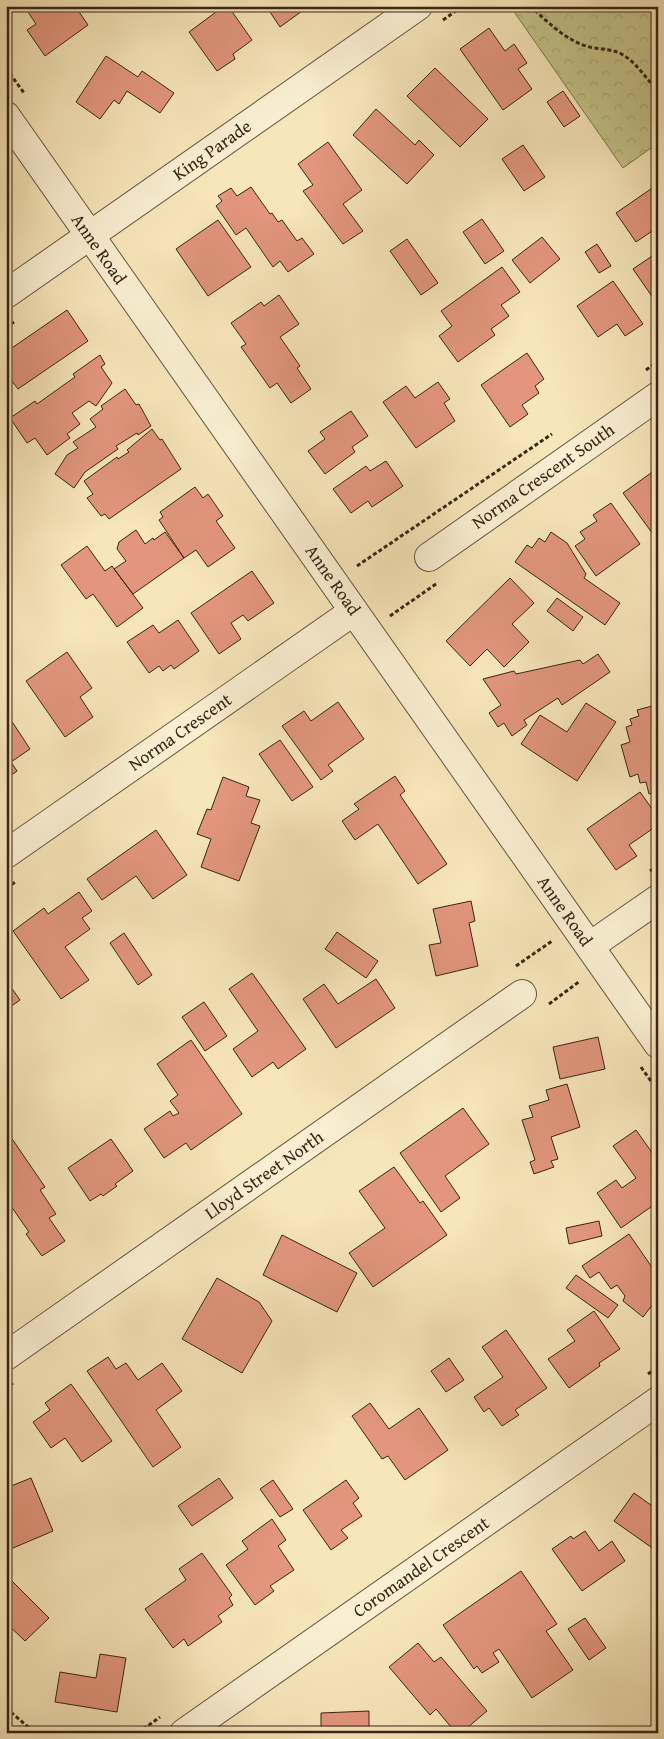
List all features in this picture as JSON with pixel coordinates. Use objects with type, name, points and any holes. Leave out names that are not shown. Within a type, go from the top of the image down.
[{"type":"street","name":"King Parade","points":[[6,294],[418,6]]},
{"type":"street","name":"Anne Road","points":[[6,116],[658,1044]]},
{"type":"street","name":"Norma Crescent South","points":[[429,557],[658,396]]},
{"type":"street","name":"Norma Crescent","points":[[6,854],[354,611]]},
{"type":"street","points":[[590,946],[658,898]]},
{"type":"street","name":"Lloyd Street North","points":[[6,1356],[522,994]]},
{"type":"street","name":"Coromandel Crescent","points":[[184,1733],[658,1401]]},
{"type":"path","points":[[530,6],[572,40],[586,46],[615,51],[625,56],[658,92]]},
{"type":"path","points":[[643,372],[658,361]]},
{"type":"path","points":[[356,567],[558,430]]},
{"type":"path","points":[[6,1708],[35,1733]]},
{"type":"green space","points":[[510,6],[658,6],[658,157],[651,148],[623,168]]},
{"type":"building","points":[[33,6],[75,6],[88,25],[45,56],[27,30],[36,24],[28,12],[34,8]]},
{"type":"building","points":[[224,6],[228,6],[252,40],[233,54],[235,59],[217,71],[189,32]]},
{"type":"building","points":[[266,6],[309,6],[280,27]]},
{"type":"building","points":[[489,28],[505,51],[514,44],[527,63],[518,69],[532,89],[503,110],[460,49]]},
{"type":"building","points":[[106,56],[138,77],[142,71],[174,93],[160,113],[127,91],[119,104],[114,100],[100,119],[76,102]]},
{"type":"building","points":[[435,68],[488,119],[460,147],[407,96]]},
{"type":"building","points":[[563,91],[580,116],[564,127],[547,102]]},
{"type":"building","points":[[376,109],[415,145],[419,140],[434,155],[407,184],[353,135]]},
{"type":"building","points":[[328,142],[362,190],[343,204],[363,231],[343,244],[303,191],[313,185],[298,164]]},
{"type":"building","points":[[523,145],[545,177],[524,191],[502,159]]},
{"type":"building","points":[[658,184],[658,227],[636,242],[616,213]]},
{"type":"building","points":[[251,187],[270,214],[272,213],[278,222],[282,220],[297,241],[302,238],[314,254],[288,272],[280,261],[273,267],[246,228],[236,235],[216,206],[222,201],[218,196],[231,188],[237,196]]},
{"type":"building","points":[[482,219],[504,251],[485,264],[463,232]]},
{"type":"building","points":[[218,220],[251,267],[208,296],[176,249]]},
{"type":"building","points":[[542,237],[560,259],[530,283],[512,260]]},
{"type":"building","points":[[407,239],[438,283],[421,295],[390,251]]},
{"type":"building","points":[[597,244],[611,266],[599,273],[585,252]]},
{"type":"building","points":[[658,252],[658,305],[633,269]]},
{"type":"building","points":[[502,267],[520,292],[501,305],[509,316],[491,329],[495,335],[458,362],[439,336],[452,326],[441,311]]},
{"type":"building","points":[[613,281],[643,324],[625,336],[617,324],[598,337],[577,306]]},
{"type":"building","points":[[279,295],[299,324],[280,337],[300,366],[297,368],[311,389],[291,403],[277,383],[270,388],[241,347],[246,344],[231,323],[261,302],[264,306]]},
{"type":"building","points":[[67,310],[88,341],[18,389],[6,373],[6,352]]},
{"type":"building","points":[[527,353],[544,379],[535,386],[539,393],[522,405],[528,414],[510,427],[481,385]]},
{"type":"building","points":[[100,355],[105,364],[101,367],[112,383],[96,406],[89,401],[72,413],[80,424],[67,434],[70,438],[47,455],[35,438],[27,443],[10,418],[35,401],[37,404],[75,377],[73,374]]},
{"type":"building","points":[[438,382],[450,399],[444,403],[455,421],[416,448],[383,402],[406,386],[415,398]]},
{"type":"building","points":[[125,389],[136,405],[139,404],[151,426],[116,446],[118,449],[85,472],[74,488],[55,474],[67,455],[78,448],[73,442],[96,427],[90,419],[103,409],[101,406]]},
{"type":"building","points":[[351,411],[368,436],[352,447],[355,452],[325,474],[308,451],[325,439],[320,432]]},
{"type":"building","points":[[152,429],[160,440],[162,439],[181,469],[109,519],[105,514],[101,516],[87,498],[93,494],[84,481],[117,457],[118,459],[129,452],[127,450]]},
{"type":"building","points":[[386,461],[403,486],[372,507],[368,501],[351,513],[333,489],[366,466],[370,471]]},
{"type":"building","points":[[658,468],[658,541],[623,493]]},
{"type":"building","points":[[195,487],[203,498],[208,494],[223,516],[216,521],[235,548],[208,567],[196,550],[184,558],[159,520],[163,517],[160,512]]},
{"type":"building","points":[[611,503],[640,544],[596,576],[575,546],[585,539],[580,532],[597,521],[593,515]]},
{"type":"building","points":[[136,530],[145,544],[165,532],[184,558],[133,594],[114,569],[126,561],[117,549],[119,542]]},
{"type":"building","points":[[551,532],[567,543],[586,574],[584,578],[620,603],[605,625],[515,562],[527,545],[532,548],[539,538],[545,542]]},
{"type":"building","points":[[87,546],[105,571],[112,566],[143,608],[117,627],[93,594],[86,599],[61,565]]},
{"type":"building","points":[[252,571],[274,603],[248,621],[243,615],[231,623],[241,639],[219,654],[191,613]]},
{"type":"building","points":[[510,578],[534,603],[512,624],[529,642],[504,667],[487,649],[470,666],[446,641]]},
{"type":"building","points":[[557,598],[583,617],[573,631],[547,611]]},
{"type":"building","points":[[178,620],[199,651],[174,669],[171,665],[163,671],[159,666],[149,673],[127,642],[153,625],[159,633]]},
{"type":"building","points":[[67,652],[92,688],[80,697],[93,717],[65,737],[26,681]]},
{"type":"building","points":[[598,654],[610,672],[562,705],[558,698],[524,720],[527,725],[512,736],[504,723],[498,727],[489,713],[501,705],[483,679],[514,671],[516,674],[580,660],[583,664]]},
{"type":"building","points":[[338,702],[364,739],[328,765],[333,771],[321,780],[282,726],[304,711],[311,721]]},
{"type":"building","points":[[586,703],[616,722],[577,781],[521,744],[540,715],[567,732]]},
{"type":"building","points":[[656,705],[658,711],[657,798],[656,792],[649,794],[646,782],[640,783],[638,774],[630,777],[621,745],[630,742],[626,727],[632,725],[630,719],[639,716],[637,710]]},
{"type":"building","points":[[11,720],[30,749],[11,762],[17,771],[6,779],[6,723]]},
{"type":"building","points":[[280,740],[313,787],[292,801],[259,754]]},
{"type":"building","points":[[395,776],[405,791],[400,795],[447,864],[418,884],[378,824],[355,840],[342,821],[359,809],[354,804]]},
{"type":"building","points":[[223,777],[249,787],[246,796],[260,800],[251,823],[260,826],[239,881],[201,867],[211,839],[197,834],[207,809],[211,810]]},
{"type":"building","points":[[640,792],[658,817],[658,825],[629,845],[637,856],[616,870],[587,829]]},
{"type":"building","points":[[156,830],[187,875],[153,899],[136,876],[102,900],[87,879]]},
{"type":"building","points":[[79,892],[92,911],[82,918],[90,929],[65,947],[89,980],[61,999],[13,931],[44,908],[48,914]]},
{"type":"building","points":[[471,901],[475,921],[469,923],[478,966],[436,976],[429,945],[441,943],[433,909]]},
{"type":"building","points":[[337,932],[378,961],[366,978],[325,949]]},
{"type":"building","points":[[124,933],[152,975],[138,985],[110,943]]},
{"type":"building","points":[[252,973],[306,1049],[278,1069],[273,1062],[252,1077],[233,1049],[258,1031],[229,989]]},
{"type":"building","points":[[376,979],[395,1008],[336,1048],[303,999],[324,984],[338,1004]]},
{"type":"building","points":[[6,980],[20,1000],[6,1010]]},
{"type":"building","points":[[204,1002],[227,1036],[205,1051],[182,1017]]},
{"type":"building","points":[[598,1037],[605,1069],[560,1079],[553,1047]]},
{"type":"building","points":[[191,1040],[242,1114],[191,1150],[186,1143],[164,1158],[144,1129],[170,1111],[173,1116],[179,1113],[170,1101],[178,1095],[157,1064]]},
{"type":"building","points":[[567,1084],[580,1127],[551,1137],[558,1159],[551,1161],[554,1167],[534,1174],[530,1162],[535,1160],[522,1120],[533,1117],[529,1106],[549,1100],[546,1090]]},
{"type":"building","points":[[463,1108],[489,1144],[445,1176],[460,1198],[441,1212],[400,1153]]},
{"type":"building","points":[[6,1130],[45,1187],[40,1190],[56,1214],[49,1218],[65,1241],[42,1256],[26,1234],[29,1232],[6,1199]]},
{"type":"building","points":[[636,1130],[658,1161],[658,1202],[621,1228],[597,1193],[616,1180],[622,1188],[636,1178],[613,1146]]},
{"type":"building","points":[[111,1139],[133,1171],[115,1184],[117,1186],[103,1196],[101,1194],[90,1201],[68,1168]]},
{"type":"building","points":[[394,1167],[420,1203],[423,1201],[447,1235],[373,1287],[349,1253],[385,1228],[359,1191]]},
{"type":"building","points":[[599,1221],[602,1236],[569,1244],[566,1228]]},
{"type":"building","points":[[629,1234],[658,1276],[658,1306],[656,1307],[653,1304],[643,1317],[623,1301],[625,1296],[617,1285],[611,1289],[599,1272],[590,1278],[582,1266]]},
{"type":"building","points":[[282,1235],[357,1273],[337,1312],[263,1275]]},
{"type":"building","points":[[6,1266],[12,1274],[6,1279]]},
{"type":"building","points":[[576,1275],[618,1305],[608,1318],[566,1288]]},
{"type":"building","points":[[217,1278],[259,1302],[272,1321],[242,1373],[182,1339]]},
{"type":"building","points":[[594,1311],[620,1349],[599,1363],[600,1366],[569,1388],[548,1359],[575,1341],[567,1330]]},
{"type":"building","points":[[506,1330],[547,1388],[515,1410],[519,1415],[502,1426],[489,1408],[484,1412],[474,1397],[503,1377],[482,1347]]},
{"type":"building","points":[[108,1357],[116,1369],[126,1363],[138,1380],[162,1363],[182,1391],[156,1410],[181,1447],[153,1467],[87,1371]]},
{"type":"building","points":[[449,1358],[464,1380],[446,1392],[431,1371]]},
{"type":"building","points":[[71,1384],[112,1441],[82,1462],[65,1438],[51,1448],[33,1422],[50,1410],[45,1403]]},
{"type":"building","points":[[370,1403],[389,1429],[419,1408],[448,1450],[405,1480],[388,1456],[382,1459],[352,1416]]},
{"type":"building","points":[[31,1478],[53,1531],[6,1551],[6,1488]]},
{"type":"building","points":[[219,1478],[233,1498],[192,1526],[178,1506]]},
{"type":"building","points":[[273,1480],[293,1509],[280,1517],[260,1489]]},
{"type":"building","points":[[346,1480],[359,1498],[353,1503],[362,1516],[341,1530],[348,1538],[331,1550],[303,1510]]},
{"type":"building","points":[[634,1493],[658,1510],[658,1552],[614,1521]]},
{"type":"building","points":[[272,1519],[286,1540],[278,1546],[294,1570],[270,1586],[274,1591],[255,1605],[226,1565],[248,1549],[242,1541]]},
{"type":"building","points":[[585,1531],[599,1551],[612,1541],[625,1561],[582,1591],[552,1549],[571,1536],[573,1539]]},
{"type":"building","points":[[202,1553],[232,1595],[229,1598],[233,1605],[218,1616],[222,1622],[188,1646],[184,1639],[173,1648],[145,1609],[186,1580],[179,1569]]},
{"type":"building","points":[[521,1571],[557,1624],[546,1631],[573,1670],[532,1698],[499,1649],[493,1653],[499,1662],[482,1673],[477,1666],[474,1669],[443,1625]]},
{"type":"building","points":[[11,1580],[49,1618],[25,1641],[6,1623],[6,1585]]},
{"type":"building","points":[[585,1618],[606,1648],[589,1660],[568,1629]]},
{"type":"building","points":[[418,1643],[434,1662],[441,1657],[487,1711],[461,1733],[456,1733],[436,1709],[430,1715],[389,1667]]},
{"type":"building","points":[[100,1654],[126,1658],[117,1712],[55,1702],[60,1672],[96,1678]]},
{"type":"building","points":[[369,1711],[369,1733],[321,1733],[321,1713]]}]
